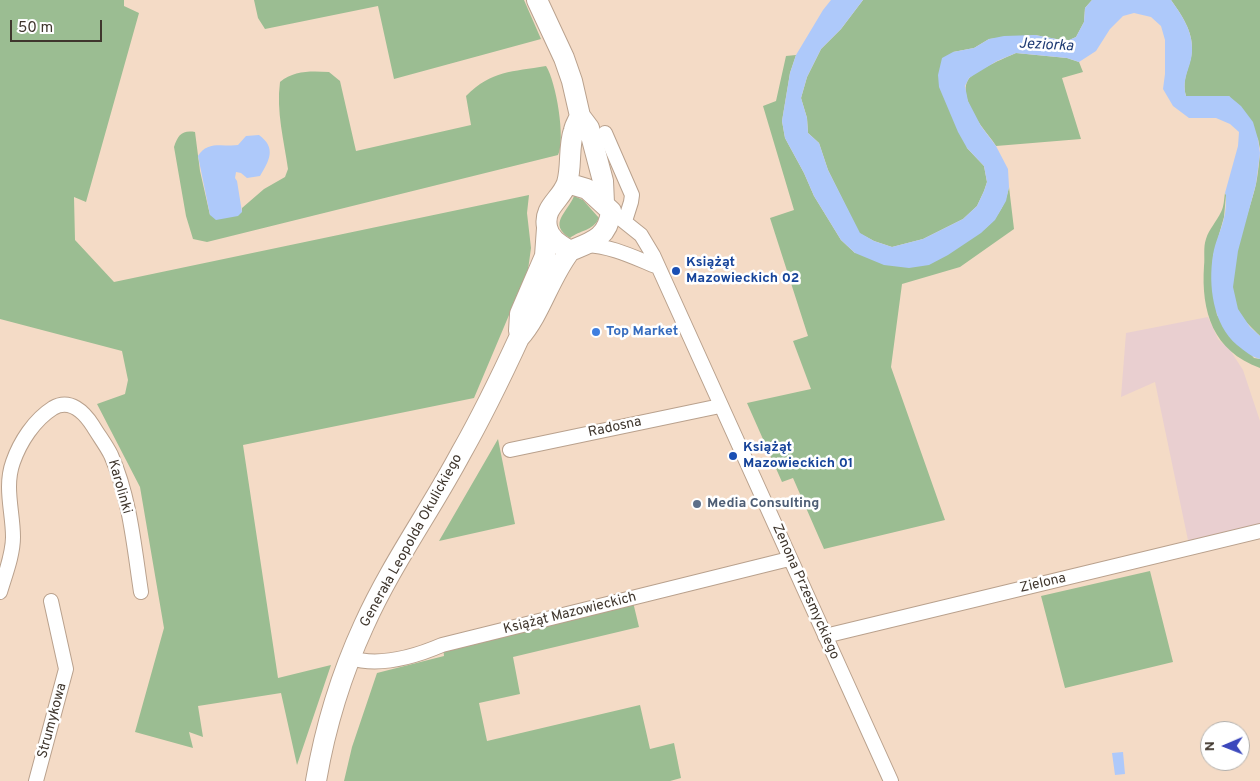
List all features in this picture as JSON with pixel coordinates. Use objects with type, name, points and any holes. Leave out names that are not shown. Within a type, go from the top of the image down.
[{"type":"main road","points":[[538,0],[567,66],[580,116],[589,128],[613,212],[604,232],[595,240],[577,248],[554,240],[547,228],[548,209],[563,192],[567,183],[574,130],[580,116]]},
{"type":"main road","points":[[567,183],[587,189],[613,212]]},
{"type":"main road","name":"Generała Leopolda Okulickiego","points":[[519,338],[520,314],[545,256],[547,228]]},
{"type":"main road","name":"Generała Leopolda Okulickiego","points":[[316,781],[325,735],[350,658],[378,598],[461,454],[519,338],[529,326],[554,275],[577,248]]},
{"type":"street","points":[[605,133],[632,195],[631,202],[613,212]]},
{"type":"street","name":"Zenona Przesmyckiego","points":[[613,212],[641,235],[648,244],[891,781]]},
{"type":"street","points":[[577,248],[614,250],[630,254],[658,267]]},
{"type":"street","name":"Karolinki","points":[[0,592],[12,548],[13,536],[9,490],[11,468],[21,443],[36,424],[48,412],[57,406],[66,404],[81,411],[89,421],[110,454],[118,474],[126,501],[141,592]]},
{"type":"street","name":"Radosna","points":[[510,450],[720,406]]},
{"type":"street","name":"Zielona","points":[[825,636],[1260,531]]},
{"type":"street","name":"Książąt Mazowieckich","points":[[350,658],[363,662],[388,661],[442,645],[789,559]]},
{"type":"street","name":"Strumykowa","points":[[36,781],[66,669],[51,601]]},
{"type":"shaded area","points":[[1208,317],[1218,339],[1230,350],[1243,370],[1260,421],[1260,528],[1189,545],[1155,382],[1121,397],[1126,333]]},
{"type":"green space","points":[[0,0],[124,0],[124,6],[139,13],[86,202],[74,197],[75,240],[114,282],[529,195],[527,213],[531,248],[528,270],[474,398],[243,445],[278,678],[331,665],[297,765],[281,693],[198,706],[203,737],[189,732],[193,748],[135,732],[164,628],[140,487],[97,404],[125,394],[128,380],[122,351],[0,319]]},
{"type":"green space","points":[[254,0],[524,0],[541,39],[394,79],[378,6],[265,29],[258,18]]},
{"type":"green space","points":[[863,0],[1092,0],[1085,8],[1084,22],[1076,37],[1067,41],[1035,35],[989,39],[974,48],[953,52],[967,148],[984,166],[987,182],[977,206],[963,219],[923,239],[892,247],[874,241],[859,233],[828,170],[819,143],[808,133],[807,118],[801,98],[807,77],[821,49],[841,29]]},
{"type":"green space","points":[[1171,0],[1260,0],[1260,149],[1258,139],[1229,96],[1186,96],[1185,78],[1192,50],[1191,36],[1186,23]]},
{"type":"green space","points":[[1016,53],[1067,58],[1079,62],[1083,72],[1062,78],[1081,139],[996,146],[972,111],[967,98],[966,85],[971,76]]},
{"type":"green space","points":[[796,55],[790,73],[782,121],[785,138],[814,196],[841,240],[855,253],[968,240],[989,225],[1000,212],[1009,187],[1014,229],[960,267],[902,284],[891,367],[945,520],[824,549],[793,478],[782,482],[747,403],[811,389],[793,341],[808,336],[770,218],[794,210],[763,106],[776,101],[786,56]]},
{"type":"green space","points":[[546,66],[553,84],[559,110],[561,137],[558,155],[207,242],[193,239],[186,216],[174,147],[177,139],[181,134],[195,132],[200,171],[210,215],[242,212],[242,208],[264,189],[285,177],[288,169],[281,126],[279,93],[280,82],[291,75],[297,73],[329,72],[340,81],[356,151],[471,125],[466,96],[476,87],[494,77],[513,71]]},
{"type":"green space","points":[[1260,153],[1260,336],[1244,320],[1237,309],[1233,295],[1233,280],[1238,247],[1256,184]]},
{"type":"green space","points":[[1225,193],[1224,217],[1213,256],[1212,280],[1217,315],[1254,358],[1260,359],[1260,368],[1244,361],[1221,340],[1213,328],[1205,299],[1205,242],[1222,210]]},
{"type":"green space","points":[[574,196],[583,200],[599,218],[590,228],[570,238],[563,233],[560,223]]},
{"type":"green space","points":[[498,439],[515,524],[439,541]]},
{"type":"green space","points":[[1150,571],[1173,662],[1065,688],[1041,596]]},
{"type":"green space","points":[[633,602],[639,627],[513,657],[520,694],[479,703],[487,741],[640,705],[650,749],[674,743],[681,778],[670,781],[344,781],[352,747],[377,673],[444,656],[443,647]]},
{"type":"water","name":"Jeziorka","points":[[831,0],[863,0],[841,29],[821,49],[807,77],[801,98],[807,118],[808,133],[819,143],[828,170],[860,233],[874,241],[892,247],[923,239],[963,219],[977,206],[987,182],[984,166],[967,148],[958,132],[939,87],[938,75],[942,58],[953,52],[974,48],[989,39],[1004,36],[1035,35],[1067,41],[1076,37],[1084,22],[1085,8],[1092,0],[1171,0],[1186,23],[1191,36],[1192,56],[1185,83],[1186,96],[1229,96],[1241,106],[1253,122],[1258,139],[1260,153],[1256,184],[1238,251],[1233,287],[1238,309],[1250,327],[1260,336],[1260,359],[1248,354],[1229,337],[1222,327],[1214,304],[1212,291],[1213,255],[1225,215],[1225,193],[1238,146],[1239,132],[1230,124],[1216,118],[1189,118],[1173,106],[1163,89],[1165,40],[1161,26],[1151,17],[1134,13],[1123,16],[1110,29],[1096,51],[1079,62],[1067,58],[1016,53],[997,61],[969,78],[965,86],[968,101],[1008,169],[1009,187],[1006,201],[995,220],[981,233],[929,265],[909,268],[884,265],[855,253],[841,240],[814,196],[785,138],[782,121],[790,73],[796,55]]},
{"type":"water","points":[[259,135],[265,140],[270,150],[266,165],[260,176],[247,178],[241,173],[236,172],[235,178],[242,212],[238,216],[216,220],[210,215],[198,156],[202,151],[211,146],[238,145],[246,136]]},
{"type":"water","points":[[1123,752],[1125,774],[1115,775],[1112,753]]},
{"type":"place","name":"Książąt Mazowieckich 02","points":[[676,271]]},
{"type":"place","name":"Top Market","points":[[596,332]]},
{"type":"place","name":"Książąt Mazowieckich 01","points":[[733,456]]},
{"type":"place","name":"Media Consulting","points":[[697,504]]}]
